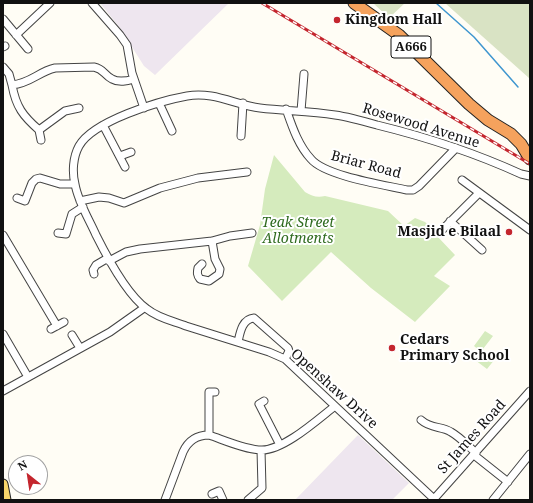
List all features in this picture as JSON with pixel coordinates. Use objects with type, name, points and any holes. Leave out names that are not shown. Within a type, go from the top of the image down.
[{"type":"highway","name":"A666","points":[[354,3],[399,35],[469,104],[488,120],[511,134],[521,144],[530,157]]},
{"type":"main road","points":[[3,484],[6,500]]},
{"type":"street","points":[[16,34],[50,3]]},
{"type":"street","points":[[92,3],[127,45],[134,79],[144,108]]},
{"type":"street","points":[[3,19],[28,49]]},
{"type":"street","points":[[3,67],[9,74],[16,103],[21,112],[39,130],[41,140]]},
{"type":"street","points":[[12,85],[29,81],[48,69],[55,68],[94,67],[99,68],[111,79],[116,81],[134,79]]},
{"type":"street","points":[[301,111],[304,74]]},
{"type":"street","name":"Rosewood Avenue","points":[[103,125],[159,103],[189,95],[206,95],[225,98],[258,108],[286,109],[337,115],[400,130],[456,148],[521,174],[530,176]]},
{"type":"street","points":[[159,103],[172,131]]},
{"type":"street","points":[[241,136],[243,103]]},
{"type":"street","points":[[39,130],[65,111],[79,108]]},
{"type":"street","name":"Briar Road","points":[[286,109],[298,139],[312,160],[323,168],[342,175],[407,190],[413,190],[419,186],[456,148]]},
{"type":"street","points":[[103,125],[125,167]]},
{"type":"street","name":"Openshaw Drive","points":[[103,125],[85,137],[78,147],[74,161],[75,184],[82,204],[108,259],[144,308],[162,317],[269,352],[285,359],[433,499]]},
{"type":"street","points":[[120,156],[131,152]]},
{"type":"street","points":[[58,232],[66,234],[72,214],[82,204],[98,197],[109,198],[124,203],[160,188],[198,178],[247,172]]},
{"type":"street","points":[[17,198],[25,201],[32,183],[36,179],[40,178],[60,184],[75,184]]},
{"type":"street","points":[[462,180],[530,230]]},
{"type":"street","points":[[440,232],[479,193]]},
{"type":"street","points":[[450,222],[482,250]]},
{"type":"street","points":[[94,274],[93,270],[96,265],[126,252],[212,241],[252,232]]},
{"type":"street","points":[[3,236],[54,328],[64,322]]},
{"type":"street","points":[[202,264],[198,268],[197,272],[197,276],[200,279],[209,281],[219,274],[220,269],[215,260],[212,241]]},
{"type":"street","points":[[3,391],[110,332],[144,308]]},
{"type":"street","points":[[238,342],[244,323],[250,318],[254,318],[288,348],[289,351],[285,359]]},
{"type":"street","points":[[3,334],[28,377]]},
{"type":"street","points":[[72,335],[80,348]]},
{"type":"street","points":[[208,435],[208,392],[215,392]]},
{"type":"street","name":"St James Road","points":[[433,499],[529,396]]},
{"type":"street","points":[[264,401],[259,404],[280,445]]},
{"type":"street","points":[[165,500],[186,445],[193,438],[208,435],[253,449],[269,450],[292,439],[335,406]]},
{"type":"street","points":[[420,420],[435,428],[450,431],[508,482]]},
{"type":"street","points":[[248,500],[262,488],[261,450]]},
{"type":"street","points":[[493,500],[530,454]]},
{"type":"street","points":[[212,494],[219,492],[223,500]]},
{"type":"shaded area","points":[[100,3],[229,3],[155,75],[144,66],[120,28]]},
{"type":"shaded area","points":[[358,435],[409,483],[392,500],[295,500]]},
{"type":"green space","points":[[373,3],[405,3],[389,18]]},
{"type":"green space","points":[[445,3],[530,3],[529,78]]},
{"type":"green space","name":"Teak Street Allotments","points":[[274,155],[305,192],[310,195],[317,197],[325,196],[388,211],[404,226],[415,218],[425,222],[435,231],[437,236],[455,255],[434,276],[450,286],[415,322],[371,288],[331,252],[282,301],[248,266],[260,225],[265,189]]},
{"type":"green space","points":[[485,331],[493,336],[483,349],[495,359],[487,369],[475,360],[481,352],[474,346]]},
{"type":"waterway","points":[[436,3],[474,37],[518,87]]},
{"type":"railway","points":[[262,3],[530,164]]},
{"type":"place","name":"Kingdom Hall","points":[[337,20]]},
{"type":"place","name":"Masjid e Bilaal","points":[[509,232]]},
{"type":"place","name":"Cedars Primary School","points":[[392,348]]}]
